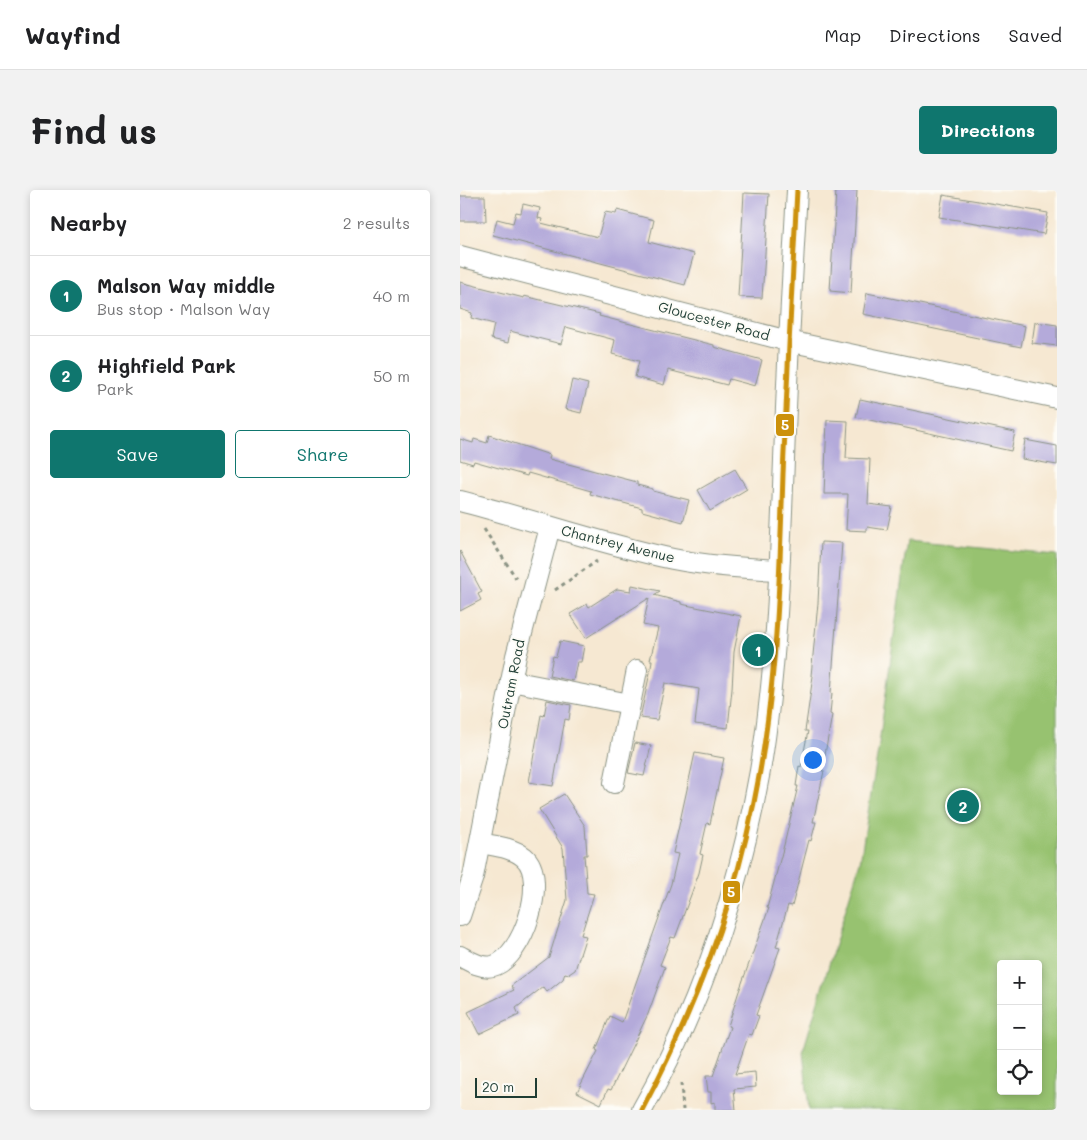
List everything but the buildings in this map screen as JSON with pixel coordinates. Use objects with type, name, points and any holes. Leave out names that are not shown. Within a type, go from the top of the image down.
[{"type":"street","points":[[642,1110],[662,1076],[694,1002],[718,938],[746,838],[760,770],[769,699],[779,570],[788,341],[797,190]]},
{"type":"street","name":"Gloucester Road","points":[[460,256],[788,341],[1057,398]]},
{"type":"street","name":"Chantrey Avenue","points":[[464,502],[550,527],[674,559],[779,570]]},
{"type":"street","name":"Outram Road","points":[[460,916],[473,877],[511,681],[528,605],[550,527]]},
{"type":"street","points":[[614,783],[637,670]]},
{"type":"street","points":[[511,681],[630,704]]},
{"type":"street","points":[[460,956],[478,965],[491,967],[500,963],[512,952],[520,940],[532,904],[534,886],[532,867],[525,858],[516,851],[480,843]]},
{"type":"path","points":[[464,502],[528,605],[620,545]]},
{"type":"green space","points":[[907,541],[1057,555],[1057,1110],[809,1110],[803,1051],[860,862],[878,751]]},
{"type":"transit line","name":"5","points":[[642,1110],[682,1029],[714,945],[741,860],[760,771],[766,734],[777,623],[797,190]]},
{"type":"place","name":"Malson Way middle","points":[[758,650]]},
{"type":"place","name":"Highfield Park","points":[[963,806]]}]
